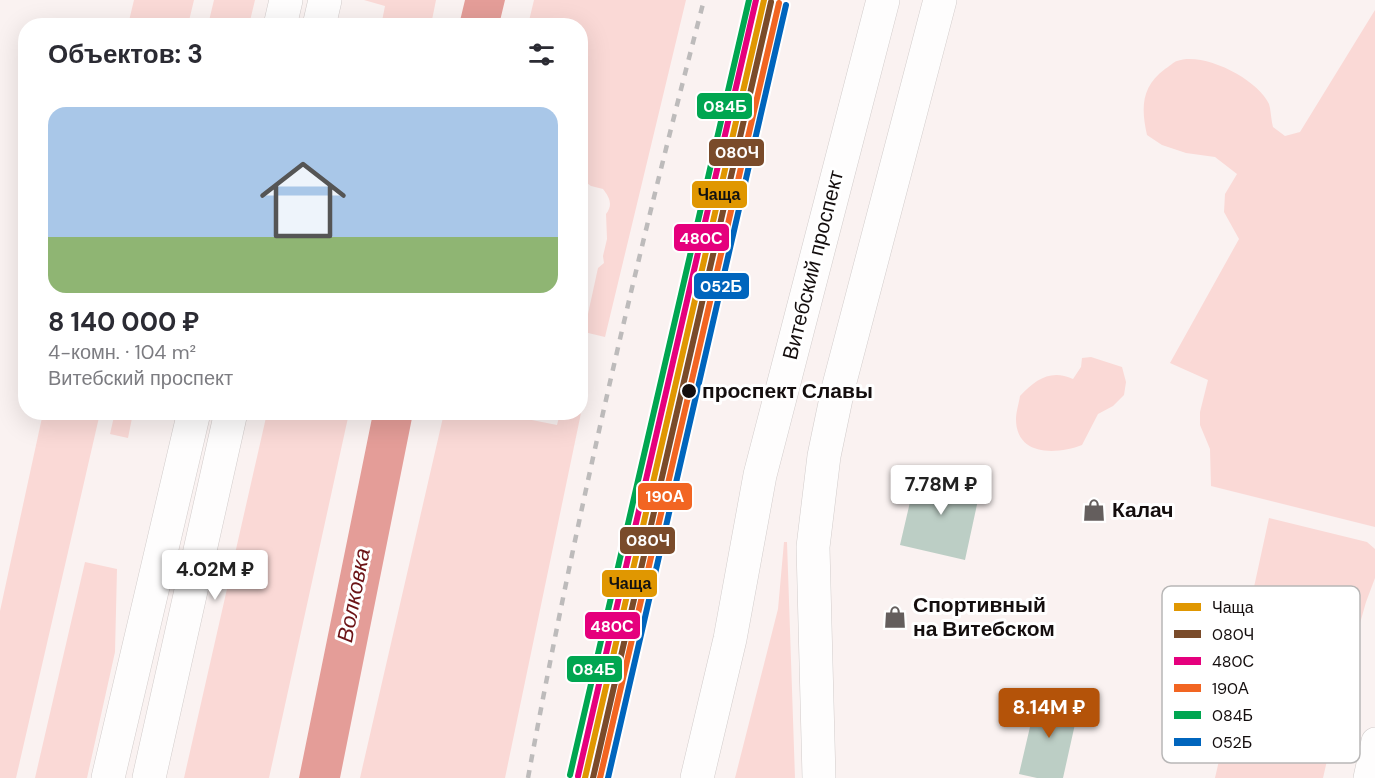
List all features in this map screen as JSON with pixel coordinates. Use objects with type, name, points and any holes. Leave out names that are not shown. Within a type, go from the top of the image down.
[{"type":"main road","points":[[282,18],[286,0]]},
{"type":"main road","points":[[321,18],[325,0]]},
{"type":"main road","name":"Витебский проспект","points":[[697,778],[730,639],[760,475],[883,0]]},
{"type":"main road","points":[[819,778],[813,546],[824,456],[838,389],[940,0]]},
{"type":"main road","points":[[108,778],[192,420]]},
{"type":"main road","points":[[149,778],[229,420]]},
{"type":"street","points":[[1367,778],[1375,741]]},
{"type":"shaded area","points":[[134,0],[194,0],[190,18],[130,18]]},
{"type":"shaded area","points":[[214,0],[255,0],[251,18],[210,18]]},
{"type":"shaded area","points":[[364,0],[436,0],[432,18],[383,18],[385,6]]},
{"type":"shaded area","points":[[534,0],[686,0],[605,337],[588,333],[588,314],[598,268],[604,263],[603,256],[607,239],[606,214],[610,205],[609,198],[603,189],[588,184],[588,18],[530,18]]},
{"type":"shaded area","points":[[1375,10],[1375,527],[1211,486],[1210,449],[1200,425],[1200,412],[1208,380],[1170,363],[1239,239],[1224,212],[1225,194],[1237,174],[1215,157],[1186,153],[1162,145],[1147,135],[1144,107],[1151,83],[1165,69],[1177,61],[1201,60],[1229,69],[1254,85],[1269,104],[1273,127],[1285,136],[1300,132]]},
{"type":"shaded area","points":[[1091,357],[1122,367],[1126,382],[1124,395],[1113,406],[1098,414],[1082,445],[1050,451],[1030,446],[1018,431],[1016,416],[1020,396],[1044,377],[1058,375],[1073,379],[1081,367],[1082,358]]},
{"type":"shaded area","points":[[41,420],[98,420],[16,778],[0,778],[0,611]]},
{"type":"shaded area","points":[[113,420],[132,420],[128,438],[110,434]]},
{"type":"shaded area","points":[[265,420],[347,420],[269,778],[184,778]]},
{"type":"shaded area","points":[[442,420],[532,420],[557,425],[558,420],[580,420],[505,778],[360,778]]},
{"type":"shaded area","points":[[1269,518],[1367,542],[1375,549],[1375,578],[1360,623],[1360,586],[1254,586]]},
{"type":"shaded area","points":[[784,542],[787,542],[795,778],[735,778],[778,609]]},
{"type":"shaded area","points":[[85,562],[117,569],[115,652],[87,778],[35,778]]},
{"type":"shaded area","points":[[1218,763],[1326,763],[1323,778],[1215,778]]},
{"type":"water","points":[[465,0],[505,0],[501,18],[461,18]]},
{"type":"water","name":"Волковка","points":[[372,420],[412,420],[340,778],[299,778]]},
{"type":"building","points":[[917,472],[981,486],[965,560],[900,545]]},
{"type":"building","points":[[1037,697],[1079,706],[1063,778],[1037,778],[1019,774]]},
{"type":"railway","points":[[528,778],[587,484],[655,193],[704,0]]},
{"type":"transit line","name":"084Б","points":[[570,775],[749,0]]},
{"type":"transit line","name":"480С","points":[[578,776],[756,0]]},
{"type":"transit line","name":"Чаща","points":[[585,778],[764,0]]},
{"type":"transit line","name":"080Ч","points":[[593,778],[771,2]]},
{"type":"transit line","name":"190А","points":[[600,778],[779,3]]},
{"type":"transit line","name":"052Б","points":[[608,778],[786,5]]},
{"type":"place","name":"проспект Славы","points":[[689,391]]},
{"type":"place","name":"Калач","points":[[1094,510]]},
{"type":"place","name":"Спортивный на Витебском","points":[[895,617]]}]
